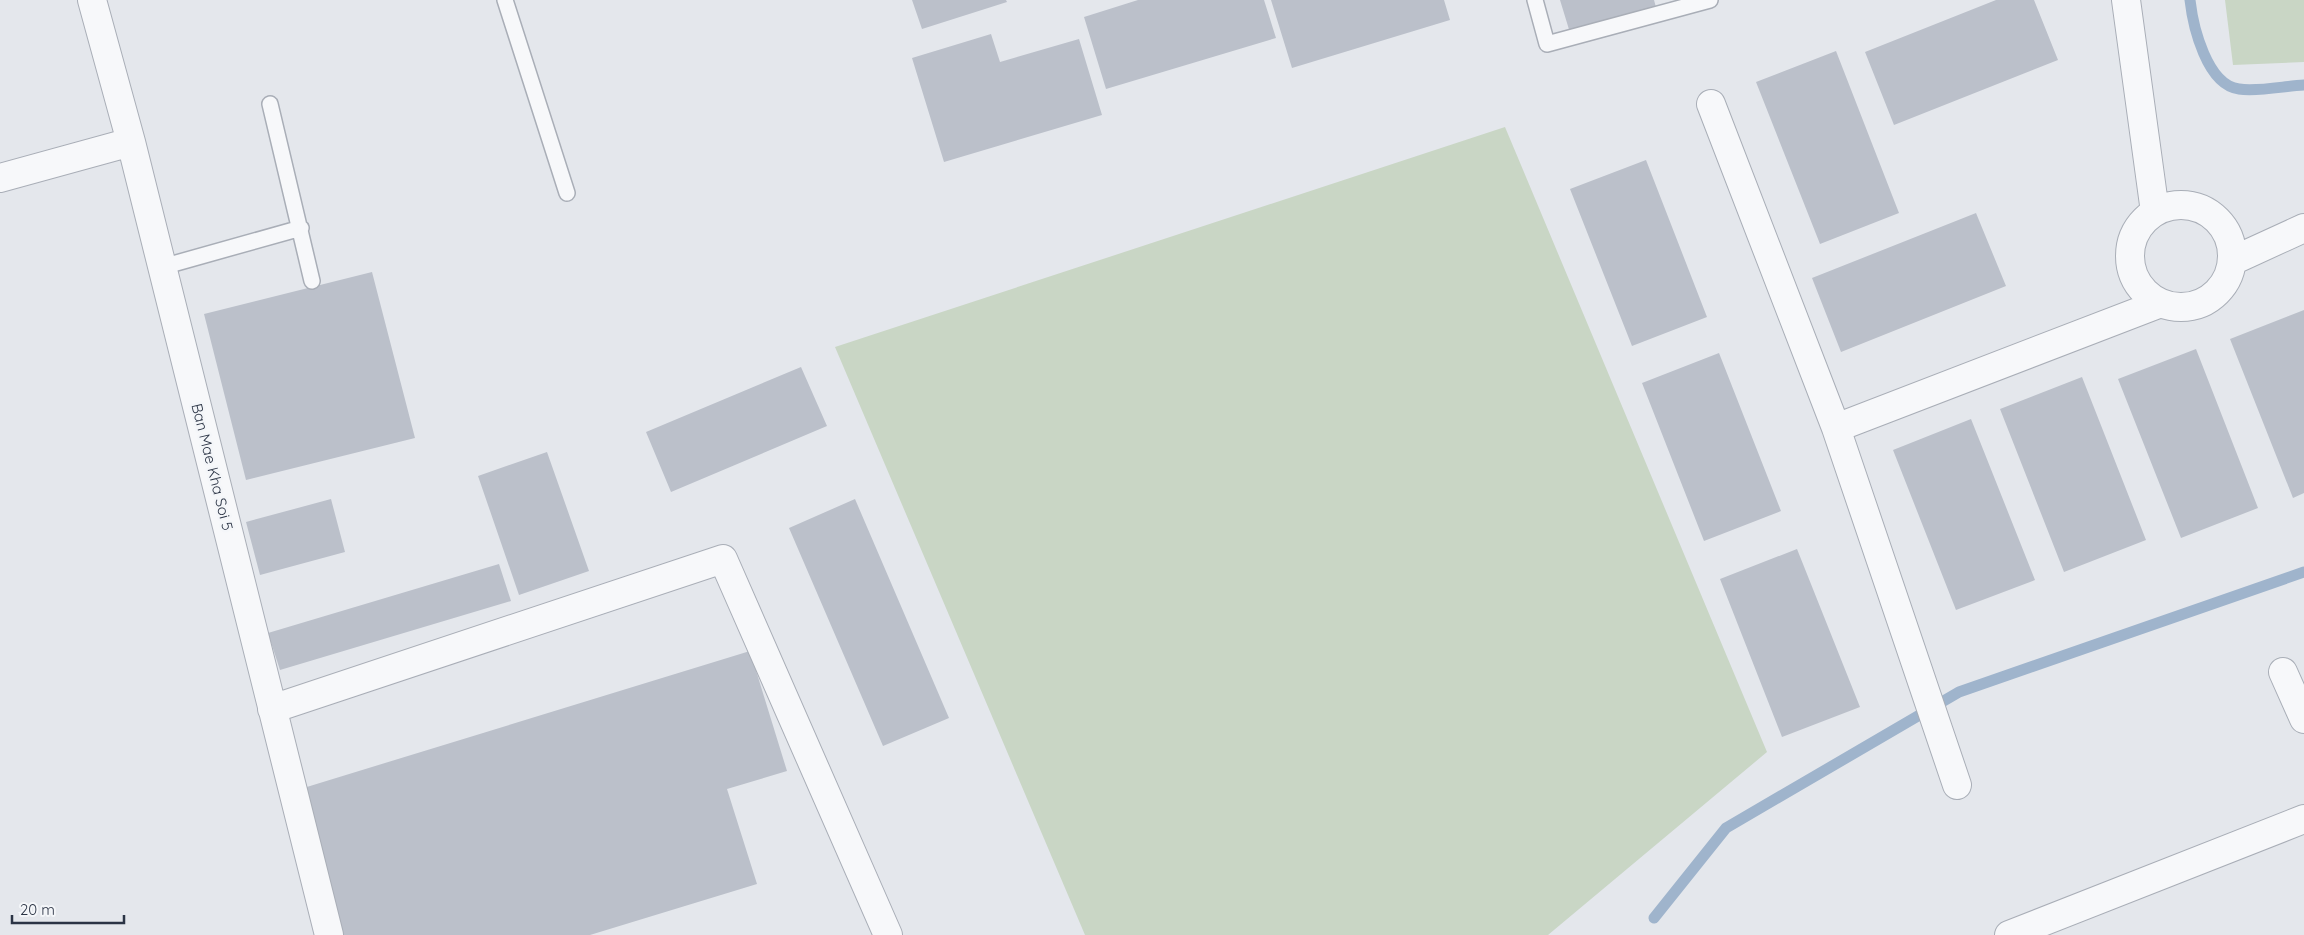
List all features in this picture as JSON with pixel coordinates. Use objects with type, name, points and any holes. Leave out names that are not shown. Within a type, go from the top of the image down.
[{"type":"street","name":"Ban Mae Kha Soi 5","points":[[92,0],[131,142],[329,935]]},
{"type":"street","points":[[2126,0],[2155,212]]},
{"type":"street","points":[[1711,104],[1836,428],[1956,785]]},
{"type":"street","points":[[0,178],[131,142]]},
{"type":"street","points":[[2170,206],[2186,206],[2208,214],[2225,230],[2231,245],[2232,261],[2228,277],[2220,290],[2207,300],[2193,306],[2176,307],[2161,303],[2148,294],[2137,282],[2131,267],[2130,251],[2134,236],[2142,222],[2155,212],[2170,206]]},
{"type":"street","points":[[2232,261],[2304,228]]},
{"type":"street","points":[[1836,428],[2161,303]]},
{"type":"street","points":[[272,709],[723,559],[888,935]]},
{"type":"street","points":[[2283,672],[2304,719]]},
{"type":"street","points":[[2009,935],[2304,820]]},
{"type":"lane","points":[[505,0],[567,193]]},
{"type":"lane","points":[[1535,0],[1547,44],[1710,0]]},
{"type":"lane","points":[[270,104],[301,228],[312,281]]},
{"type":"lane","points":[[162,268],[301,228]]},
{"type":"green space","points":[[2225,0],[2304,0],[2304,62],[2233,65]]},
{"type":"green space","points":[[1505,127],[1767,752],[1548,935],[1085,935],[835,347]]},
{"type":"building","points":[[912,0],[1006,0],[1007,2],[922,29]]},
{"type":"building","points":[[1138,0],[1264,0],[1276,38],[1106,89],[1084,17]]},
{"type":"building","points":[[1271,0],[1444,0],[1450,20],[1292,68]]},
{"type":"building","points":[[1560,0],[1654,0],[1657,11],[1571,36]]},
{"type":"building","points":[[1996,0],[2034,0],[2058,60],[1894,125],[1865,52]]},
{"type":"building","points":[[991,34],[1000,62],[1079,39],[1102,115],[944,162],[912,58]]},
{"type":"building","points":[[1836,51],[1899,213],[1820,244],[1756,82]]},
{"type":"building","points":[[1646,160],[1707,317],[1632,346],[1570,189]]},
{"type":"building","points":[[1976,213],[2006,286],[1841,352],[1812,278]]},
{"type":"building","points":[[372,272],[415,438],[246,480],[204,314]]},
{"type":"building","points":[[2304,310],[2304,493],[2293,498],[2230,339]]},
{"type":"building","points":[[2196,349],[2258,508],[2181,538],[2118,379]]},
{"type":"building","points":[[1719,353],[1781,511],[1704,541],[1642,383]]},
{"type":"building","points":[[801,367],[827,426],[671,492],[646,432]]},
{"type":"building","points":[[2082,377],[2146,540],[2064,572],[2000,409]]},
{"type":"building","points":[[1971,419],[2035,580],[1956,610],[1893,450]]},
{"type":"building","points":[[547,452],[589,571],[519,595],[478,476]]},
{"type":"building","points":[[331,499],[345,552],[260,575],[246,522]]},
{"type":"building","points":[[855,499],[949,718],[883,746],[789,528]]},
{"type":"building","points":[[1797,549],[1860,707],[1782,737],[1720,579]]},
{"type":"building","points":[[499,564],[511,601],[280,670],[268,633]]},
{"type":"building","points":[[750,651],[787,771],[727,789],[757,884],[590,935],[342,935],[297,790]]},
{"type":"waterway","points":[[2190,0],[2194,25],[2204,53],[2218,77],[2228,85],[2239,89],[2254,90],[2304,85]]},
{"type":"waterway","points":[[1654,918],[1726,828],[1959,692],[2304,572]]}]
